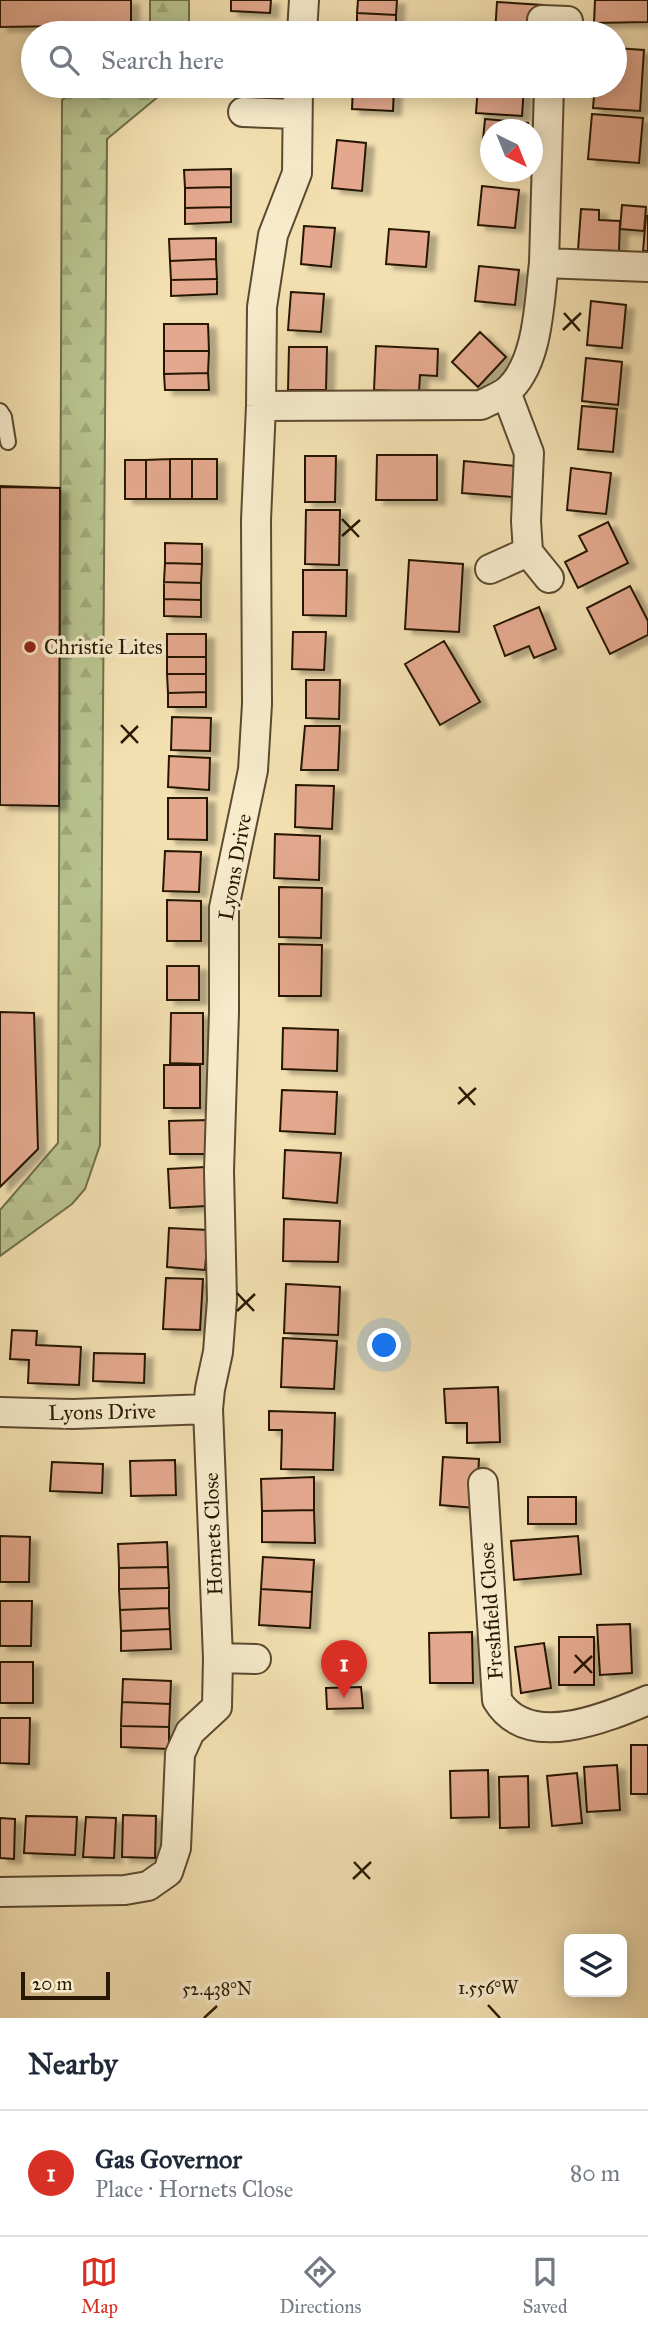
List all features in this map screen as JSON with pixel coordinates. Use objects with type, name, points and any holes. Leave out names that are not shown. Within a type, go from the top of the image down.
[{"type":"street","points":[[303,21],[304,0]]},
{"type":"street","name":"Lyons Drive","points":[[0,1412],[73,1414],[208,1409],[218,1352],[222,1300],[219,1171],[224,908],[253,770],[257,704],[256,520],[262,307],[273,235],[296,173],[297,98]]},
{"type":"street","points":[[261,406],[481,405],[506,392],[523,372],[533,343],[544,263],[549,98]]},
{"type":"street","points":[[243,112],[296,114]]},
{"type":"street","points":[[544,263],[648,267]]},
{"type":"street","points":[[506,392],[529,453],[526,521],[528,552],[549,578]]},
{"type":"street","points":[[490,569],[528,552]]},
{"type":"street","name":"Hornets Close","points":[[0,1892],[125,1890],[148,1886],[168,1872],[176,1848],[180,1754],[190,1732],[217,1707],[218,1658],[208,1409]]},
{"type":"street","name":"Freshfield Close","points":[[483,1483],[497,1700],[503,1711],[534,1726],[555,1727],[595,1720],[648,1700]]},
{"type":"street","points":[[218,1658],[256,1659]]},
{"type":"lane","points":[[0,411],[4,417],[8,442]]},
{"type":"green space","points":[[150,0],[189,0],[189,21],[150,21]]},
{"type":"green space","points":[[157,98],[107,139],[100,1145],[85,1189],[72,1204],[0,1256],[0,1210],[58,1143],[62,100]]},
{"type":"building","points":[[0,0],[131,0],[131,21],[21,21],[21,27],[0,27]]},
{"type":"building","points":[[0,0],[131,0],[131,21],[21,21],[21,27],[0,27]]},
{"type":"building","points":[[231,0],[271,0],[270,13],[231,11]]},
{"type":"building","points":[[358,0],[397,0],[396,15],[357,13]]},
{"type":"building","points":[[595,0],[648,0],[648,22],[594,21]]},
{"type":"building","points":[[497,2],[543,5],[542,21],[496,21]]},
{"type":"building","points":[[357,13],[396,15],[396,21],[357,21]]},
{"type":"building","points":[[627,49],[644,50],[640,111],[593,108],[594,98],[627,98]]},
{"type":"building","points":[[352,98],[394,98],[393,111],[352,109]]},
{"type":"building","points":[[477,98],[523,98],[522,116],[476,113]]},
{"type":"building","points":[[592,114],[643,118],[639,163],[588,159]]},
{"type":"building","points":[[337,140],[366,143],[362,191],[332,188]]},
{"type":"building","points":[[231,169],[231,187],[185,188],[184,170]]},
{"type":"building","points":[[482,186],[519,190],[515,228],[478,225]]},
{"type":"building","points":[[231,187],[231,207],[185,208],[185,188]]},
{"type":"building","points":[[622,205],[646,207],[644,231],[620,229]]},
{"type":"building","points":[[231,207],[231,222],[185,224],[185,208]]},
{"type":"building","points":[[581,209],[599,210],[599,220],[620,221],[619,251],[578,250]]},
{"type":"building","points":[[646,216],[648,251],[643,251]]},
{"type":"building","points":[[304,226],[335,228],[331,267],[301,264]]},
{"type":"building","points":[[389,229],[429,232],[426,267],[386,264]]},
{"type":"building","points":[[216,238],[216,259],[170,261],[169,239]]},
{"type":"building","points":[[216,259],[217,279],[171,280],[170,261]]},
{"type":"building","points":[[479,266],[519,270],[515,305],[475,301]]},
{"type":"building","points":[[217,279],[217,294],[171,296],[171,280]]},
{"type":"building","points":[[291,292],[324,294],[321,332],[288,330]]},
{"type":"building","points":[[591,301],[626,305],[622,348],[587,345]]},
{"type":"building","points":[[164,324],[208,324],[209,351],[164,351]]},
{"type":"building","points":[[480,332],[506,357],[478,387],[452,362]]},
{"type":"building","points":[[376,346],[438,349],[437,376],[420,375],[419,392],[374,390]]},
{"type":"building","points":[[289,347],[327,347],[326,390],[288,390]]},
{"type":"building","points":[[164,351],[209,351],[208,373],[164,374]]},
{"type":"building","points":[[586,358],[622,362],[618,405],[582,401]]},
{"type":"building","points":[[208,373],[209,390],[165,390],[164,374]]},
{"type":"building","points":[[582,406],[617,409],[613,452],[578,449]]},
{"type":"building","points":[[377,455],[437,455],[437,500],[376,500]]},
{"type":"building","points":[[305,456],[336,456],[335,502],[305,502]]},
{"type":"building","points":[[170,459],[192,459],[192,499],[170,499]]},
{"type":"building","points":[[170,459],[170,499],[146,499],[146,460]]},
{"type":"building","points":[[192,459],[217,459],[217,499],[192,499]]},
{"type":"building","points":[[125,460],[146,460],[146,499],[125,499]]},
{"type":"building","points":[[464,461],[515,466],[512,497],[462,493]]},
{"type":"building","points":[[571,468],[611,473],[606,514],[567,510]]},
{"type":"building","name":"Christie Lites","points":[[0,486],[60,488],[59,806],[0,805]]},
{"type":"building","name":"Christie Lites","points":[[0,487],[60,488],[59,806],[0,805]]},
{"type":"building","points":[[306,510],[340,510],[339,565],[305,564]]},
{"type":"building","points":[[608,522],[628,563],[578,588],[565,562],[587,551],[579,536]]},
{"type":"building","points":[[165,543],[202,544],[202,564],[165,563]]},
{"type":"building","points":[[409,560],[463,564],[459,632],[405,629]]},
{"type":"building","points":[[165,563],[202,564],[201,583],[164,582]]},
{"type":"building","points":[[303,570],[347,570],[346,616],[303,615]]},
{"type":"building","points":[[164,582],[201,583],[201,600],[164,599]]},
{"type":"building","points":[[630,586],[648,621],[648,635],[610,654],[587,608]]},
{"type":"building","points":[[164,599],[201,600],[201,617],[164,616]]},
{"type":"building","points":[[539,607],[556,649],[534,658],[529,646],[505,656],[494,626]]},
{"type":"building","points":[[293,632],[326,632],[324,670],[292,669]]},
{"type":"building","points":[[167,634],[206,634],[206,657],[167,657]]},
{"type":"building","points":[[444,641],[480,702],[440,725],[405,664]]},
{"type":"building","points":[[167,657],[206,657],[206,674],[167,674]]},
{"type":"building","points":[[167,674],[206,674],[206,692],[168,693]]},
{"type":"building","points":[[306,680],[340,680],[339,719],[306,718]]},
{"type":"building","points":[[206,692],[206,707],[168,707],[168,693]]},
{"type":"building","points":[[172,717],[211,718],[210,751],[171,750]]},
{"type":"building","points":[[305,726],[340,726],[338,770],[301,770]]},
{"type":"building","points":[[169,756],[210,758],[209,790],[168,787]]},
{"type":"building","points":[[296,785],[334,786],[332,829],[295,827]]},
{"type":"building","points":[[168,798],[207,798],[207,840],[168,839]]},
{"type":"building","points":[[275,834],[320,836],[319,880],[274,878]]},
{"type":"building","points":[[165,851],[201,852],[199,892],[163,891]]},
{"type":"building","points":[[279,887],[322,888],[321,938],[279,937]]},
{"type":"building","points":[[167,900],[201,901],[201,941],[167,941]]},
{"type":"building","points":[[279,944],[322,945],[321,996],[279,996]]},
{"type":"building","points":[[167,966],[199,966],[199,1000],[167,1000]]},
{"type":"building","points":[[0,1012],[34,1013],[38,1149],[0,1187]]},
{"type":"building","points":[[171,1013],[203,1013],[203,1064],[170,1063]]},
{"type":"building","points":[[283,1028],[338,1030],[337,1071],[282,1069]]},
{"type":"building","points":[[164,1065],[200,1065],[200,1108],[164,1108]]},
{"type":"building","points":[[282,1090],[337,1092],[335,1134],[280,1131]]},
{"type":"building","points":[[208,1120],[209,1154],[170,1154],[169,1121]]},
{"type":"building","points":[[285,1150],[341,1153],[337,1203],[283,1198]]},
{"type":"building","points":[[205,1167],[206,1206],[170,1208],[168,1169]]},
{"type":"building","points":[[284,1219],[340,1221],[338,1262],[283,1261]]},
{"type":"building","points":[[169,1228],[208,1230],[205,1270],[167,1267]]},
{"type":"building","points":[[166,1278],[203,1279],[200,1330],[163,1329]]},
{"type":"building","points":[[286,1284],[340,1287],[338,1335],[284,1333]]},
{"type":"building","points":[[12,1330],[37,1331],[36,1345],[81,1347],[79,1385],[28,1383],[29,1360],[10,1359]]},
{"type":"building","points":[[283,1338],[337,1341],[334,1389],[281,1387]]},
{"type":"building","points":[[94,1353],[145,1354],[144,1383],[93,1381]]},
{"type":"building","points":[[498,1387],[500,1442],[467,1443],[467,1423],[446,1423],[444,1389]]},
{"type":"building","points":[[269,1411],[335,1413],[333,1470],[281,1469],[282,1430],[269,1430]]},
{"type":"building","points":[[443,1457],[479,1459],[476,1508],[440,1505]]},
{"type":"building","points":[[175,1460],[176,1495],[131,1496],[130,1461]]},
{"type":"building","points":[[52,1462],[103,1464],[102,1493],[50,1491]]},
{"type":"building","points":[[314,1477],[314,1510],[262,1511],[261,1479]]},
{"type":"building","points":[[528,1497],[576,1497],[576,1524],[528,1524]]},
{"type":"building","points":[[314,1510],[315,1543],[262,1542],[262,1511]]},
{"type":"building","points":[[0,1536],[30,1537],[29,1582],[0,1582]]},
{"type":"building","points":[[578,1536],[581,1574],[514,1580],[511,1541]]},
{"type":"building","points":[[167,1542],[168,1567],[119,1568],[118,1544]]},
{"type":"building","points":[[263,1557],[314,1560],[312,1592],[261,1589]]},
{"type":"building","points":[[168,1567],[169,1588],[119,1589],[119,1568]]},
{"type":"building","points":[[169,1588],[169,1608],[120,1610],[119,1589]]},
{"type":"building","points":[[261,1589],[312,1592],[310,1628],[259,1625]]},
{"type":"building","points":[[0,1601],[32,1601],[31,1646],[0,1646]]},
{"type":"building","points":[[169,1608],[170,1629],[121,1631],[120,1610]]},
{"type":"building","points":[[630,1624],[632,1673],[600,1675],[597,1625]]},
{"type":"building","points":[[170,1629],[171,1649],[121,1651],[121,1631]]},
{"type":"building","points":[[472,1632],[473,1683],[430,1683],[429,1633]]},
{"type":"building","points":[[559,1637],[594,1637],[594,1685],[559,1685]]},
{"type":"building","points":[[544,1643],[551,1688],[521,1693],[515,1647]]},
{"type":"building","points":[[0,1662],[33,1662],[33,1703],[0,1703]]},
{"type":"building","points":[[123,1679],[171,1681],[170,1704],[122,1702]]},
{"type":"building","points":[[361,1687],[363,1708],[327,1709],[326,1688]]},
{"type":"building","points":[[122,1702],[170,1704],[169,1727],[121,1726]]},
{"type":"building","points":[[0,1718],[30,1718],[29,1764],[0,1763]]},
{"type":"building","points":[[121,1726],[169,1727],[169,1749],[121,1747]]},
{"type":"building","points":[[631,1745],[648,1745],[648,1794],[631,1794]]},
{"type":"building","points":[[617,1765],[620,1810],[587,1812],[584,1767]]},
{"type":"building","points":[[488,1770],[489,1817],[451,1818],[450,1771]]},
{"type":"building","points":[[577,1773],[582,1823],[552,1826],[547,1776]]},
{"type":"building","points":[[528,1776],[529,1827],[500,1828],[499,1777]]},
{"type":"building","points":[[123,1815],[156,1816],[155,1858],[122,1857]]},
{"type":"building","points":[[26,1816],[77,1817],[75,1855],[24,1853]]},
{"type":"building","points":[[86,1817],[116,1818],[114,1858],[83,1857]]},
{"type":"building","points":[[0,1818],[15,1819],[14,1859],[0,1858]]},
{"type":"place","name":"Christie Lites","points":[[30,647]]},
{"type":"place","name":"Gas Governor","points":[[344,1698]]}]
